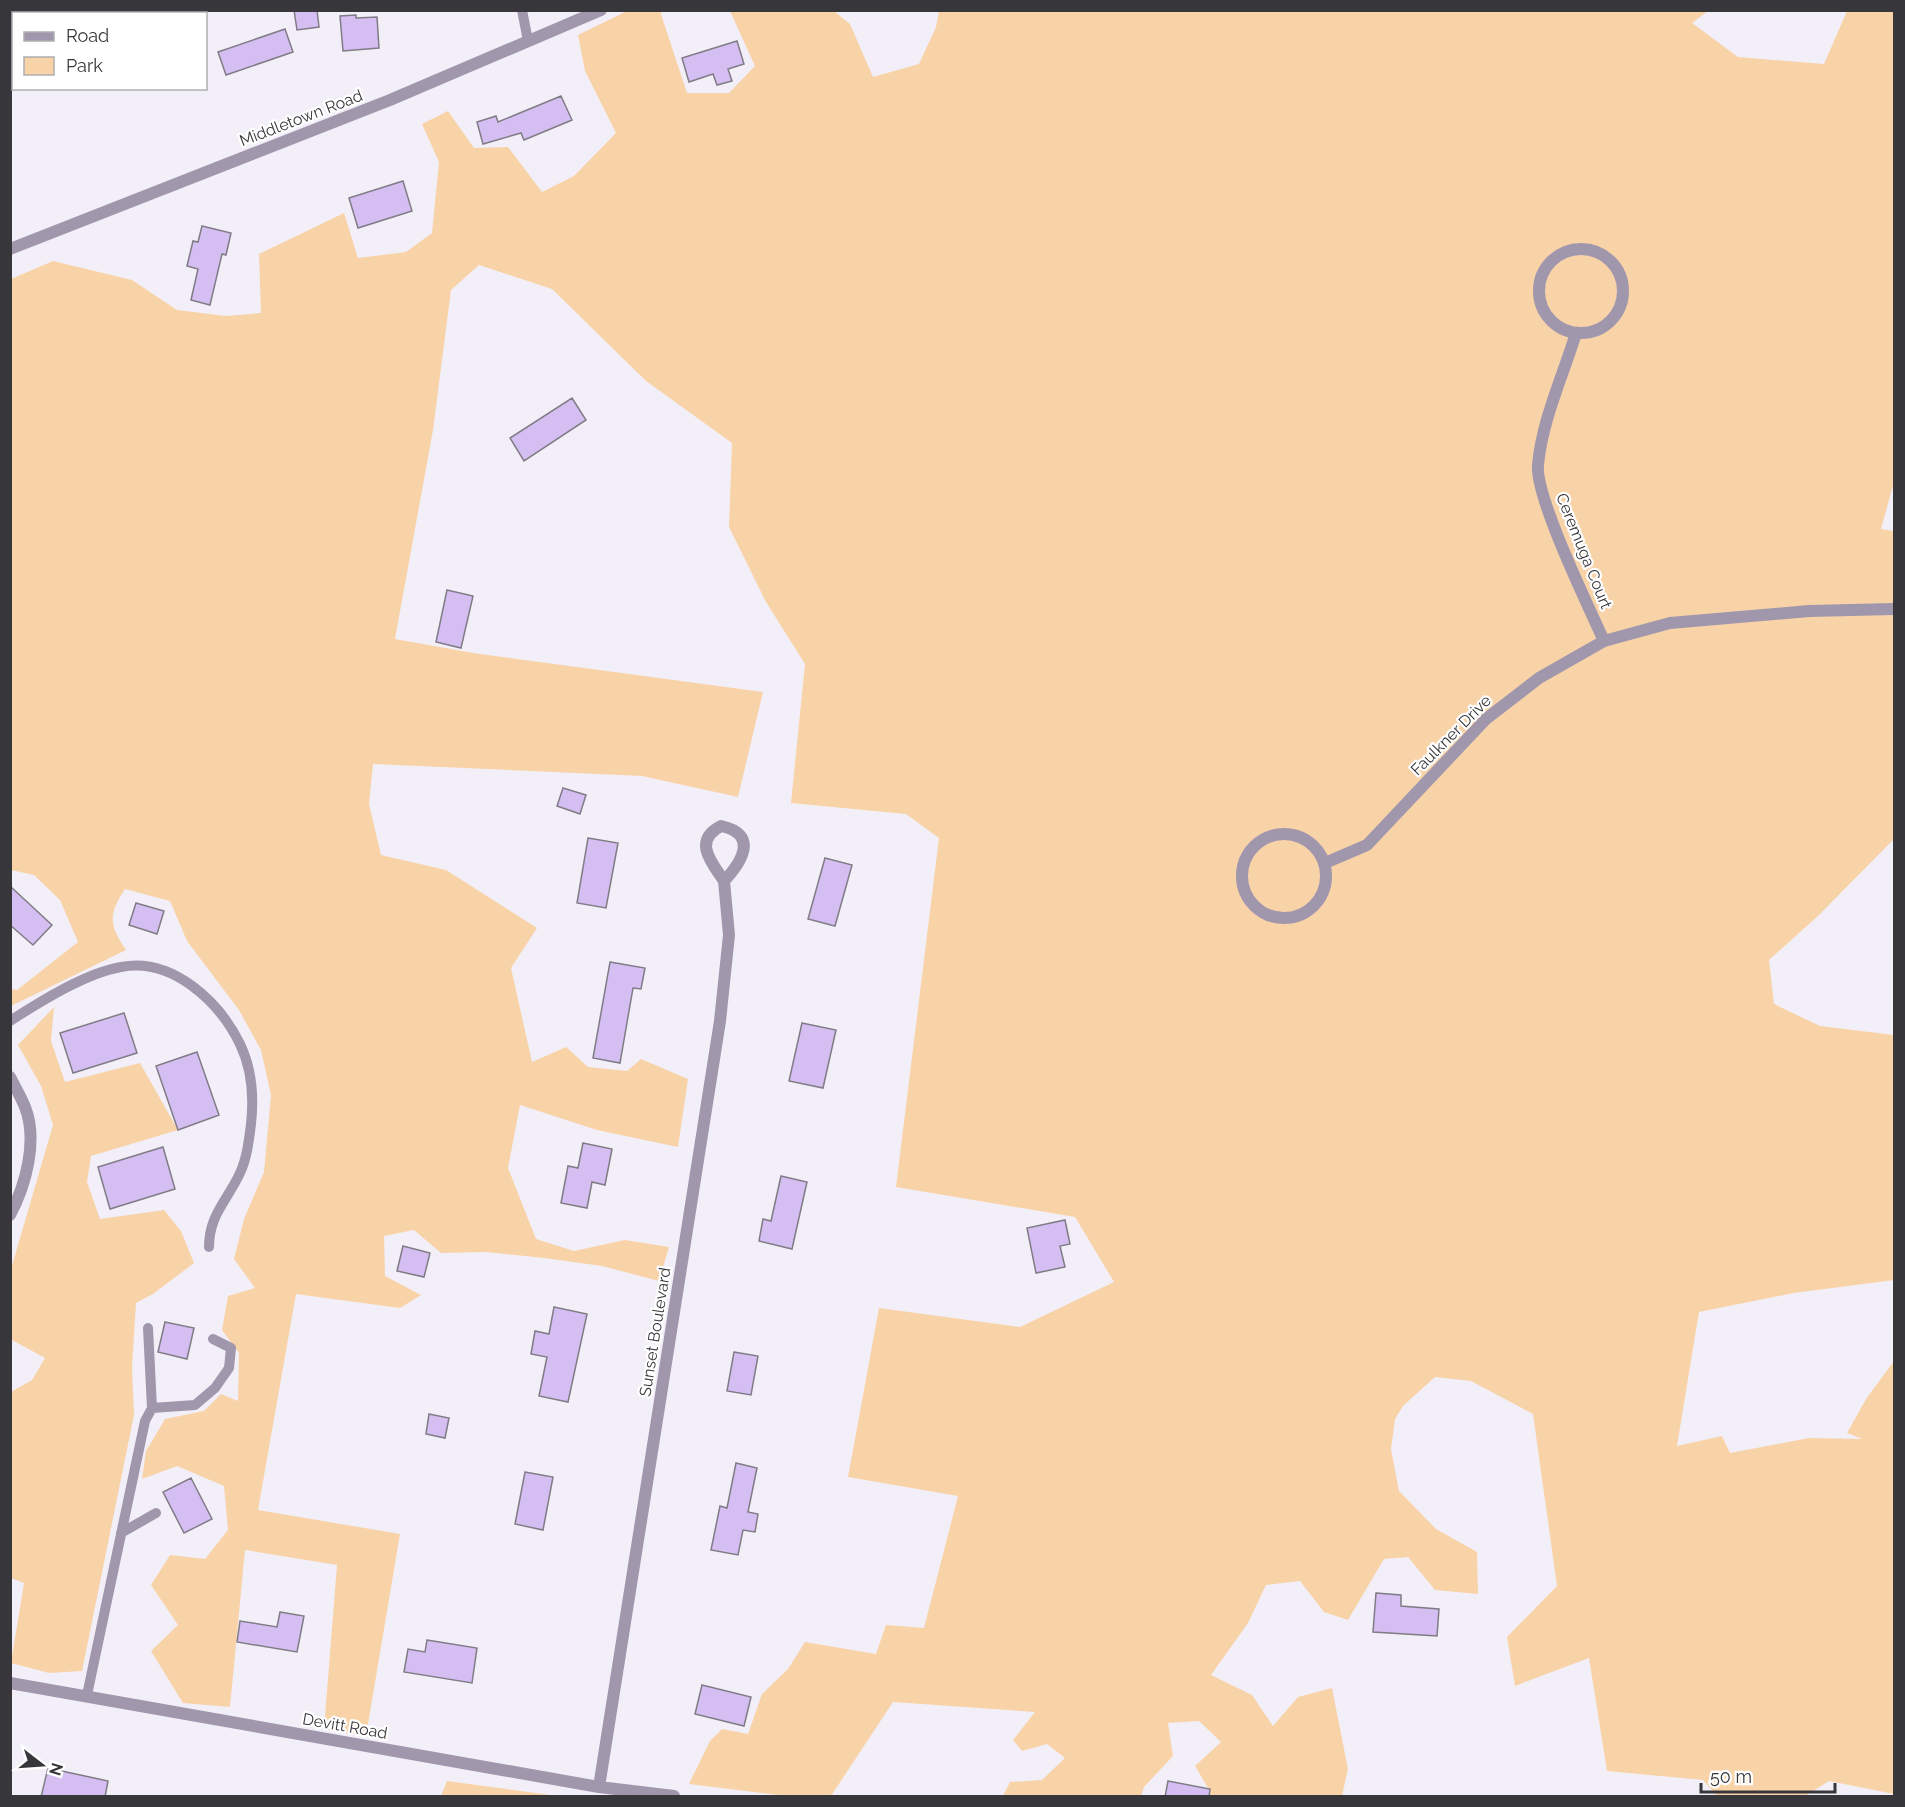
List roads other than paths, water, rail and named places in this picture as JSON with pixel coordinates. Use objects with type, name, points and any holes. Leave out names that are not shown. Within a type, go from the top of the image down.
[{"type":"street","name":"Middletown Road","points":[[10,249],[390,100],[601,10]]},
{"type":"street","points":[[1582,248],[1604,254],[1612,261],[1619,271],[1624,292],[1622,303],[1611,321],[1592,332],[1576,333],[1560,328],[1552,321],[1545,313],[1539,292],[1540,280],[1551,261],[1560,254],[1582,248]]},
{"type":"street","name":"Ceremuga Court","points":[[1576,333],[1546,422],[1537,468],[1546,504],[1604,641]]},
{"type":"street","name":"Faulkner Drive","points":[[1325,863],[1368,845],[1486,719],[1539,678],[1604,641],[1670,623],[1809,611],[1894,609]]},
{"type":"street","points":[[1292,834],[1303,838],[1320,853],[1325,863],[1327,875],[1322,896],[1316,904],[1298,916],[1277,918],[1258,909],[1245,892],[1242,882],[1245,859],[1260,841],[1270,836],[1292,834]]},
{"type":"street","name":"Sunset Boulevard","points":[[599,1787],[720,1021],[729,935],[724,881]]},
{"type":"street","points":[[10,1077],[26,1108],[31,1130],[28,1160],[18,1201],[10,1215]]},
{"type":"street","name":"Devitt Road","points":[[10,1683],[599,1787],[674,1797]]},
{"type":"lane","points":[[522,10],[528,41]]},
{"type":"lane","points":[[10,1020],[91,978],[121,967],[144,966],[170,972],[210,1001],[229,1025],[240,1045],[253,1092],[247,1150],[241,1172],[209,1227],[209,1247]]},
{"type":"lane","points":[[87,1695],[145,1421],[152,1408],[148,1328]]},
{"type":"lane","points":[[152,1408],[195,1405],[215,1388],[229,1368],[231,1348],[213,1339]]},
{"type":"lane","points":[[120,1533],[156,1514]]}]
